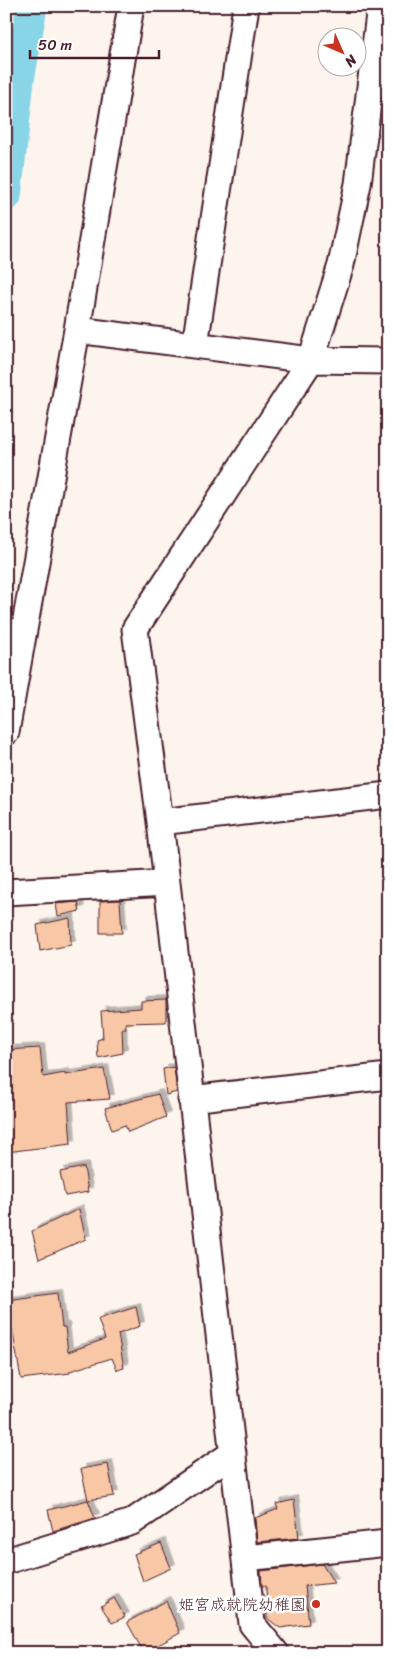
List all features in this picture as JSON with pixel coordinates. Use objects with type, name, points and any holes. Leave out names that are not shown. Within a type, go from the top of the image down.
[{"type":"street","points":[[6,732],[132,6]]},
{"type":"street","points":[[195,345],[246,6]]},
{"type":"street","points":[[276,1653],[252,1624],[160,822],[135,630],[311,360],[341,265],[358,184],[380,6]]},
{"type":"street","points":[[77,330],[311,360],[388,361]]},
{"type":"street","points":[[160,822],[388,795]]},
{"type":"street","points":[[6,892],[167,884]]},
{"type":"street","points":[[192,1099],[388,1076]]},
{"type":"street","points":[[6,1561],[132,1522],[233,1453]]},
{"type":"street","points":[[245,1558],[388,1542]]},
{"type":"building","points":[[120,900],[122,933],[100,933],[100,901]]},
{"type":"building","points":[[78,902],[80,911],[58,916],[56,904]]},
{"type":"building","points":[[70,918],[71,945],[40,951],[37,925]]},
{"type":"building","points":[[166,1000],[166,1022],[125,1023],[126,1028],[122,1028],[123,1053],[98,1058],[97,1040],[103,1038],[101,1011],[141,1008],[141,1001]]},
{"type":"building","points":[[40,1048],[43,1077],[104,1069],[110,1099],[68,1102],[71,1144],[6,1152],[6,1050]]},
{"type":"building","points":[[174,1067],[177,1092],[166,1095],[163,1069]]},
{"type":"building","points":[[158,1094],[166,1117],[128,1132],[125,1125],[112,1130],[105,1108]]},
{"type":"building","points":[[84,1167],[88,1192],[65,1196],[60,1172]]},
{"type":"building","points":[[79,1209],[86,1239],[39,1259],[32,1231]]},
{"type":"building","points":[[58,1293],[62,1327],[65,1327],[68,1352],[105,1339],[98,1319],[136,1307],[140,1326],[118,1334],[124,1368],[117,1370],[112,1358],[70,1371],[70,1373],[21,1379],[7,1300]]},
{"type":"building","points":[[108,1464],[114,1496],[88,1500],[81,1469]]},
{"type":"building","points":[[88,1500],[95,1518],[53,1531],[48,1510]]},
{"type":"building","points":[[294,1500],[299,1538],[257,1542],[255,1518],[278,1509],[276,1504]]},
{"type":"building","points":[[161,1543],[171,1568],[143,1581],[134,1554]]},
{"type":"building","points":[[322,1564],[334,1583],[305,1586],[309,1624],[280,1628],[267,1618],[266,1586],[262,1586],[261,1571]]},
{"type":"building","points":[[114,1598],[125,1617],[112,1623],[101,1606]]},
{"type":"building","points":[[166,1601],[180,1633],[144,1653],[127,1622]]},
{"type":"waterway","points":[[6,196],[19,80],[32,6]]},
{"type":"place","name":"姫宮成就院幼稚園","points":[[316,1604]]}]
